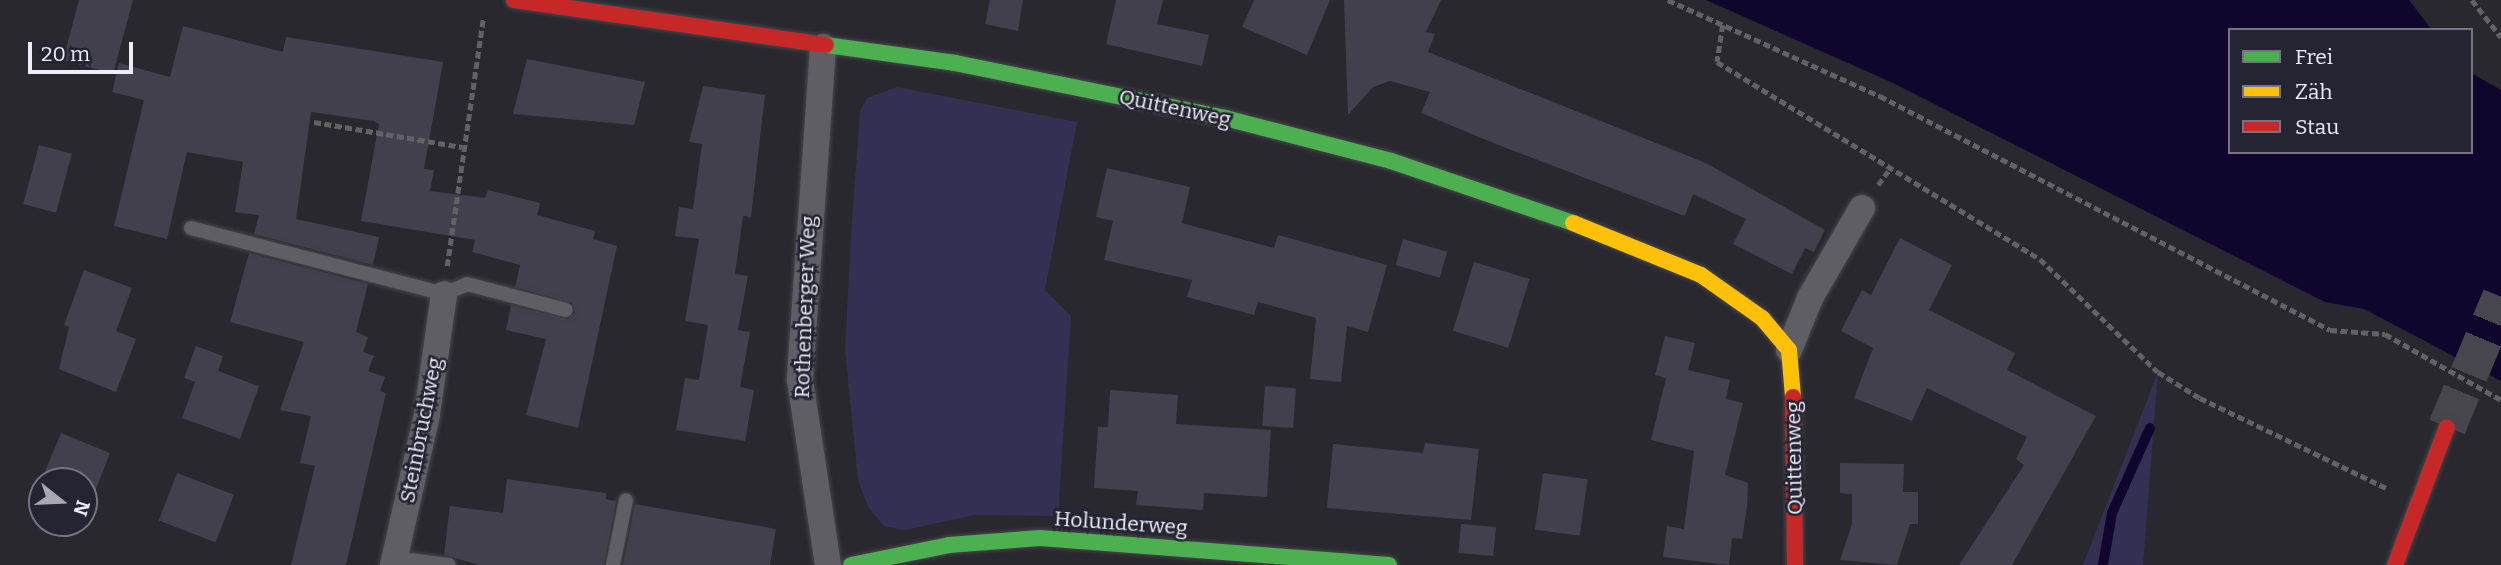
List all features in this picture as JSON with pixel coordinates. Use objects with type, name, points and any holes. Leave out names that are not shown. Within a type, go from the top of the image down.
[{"type":"street","name":"Quittenweg","points":[[514,0],[1065,84],[1391,161],[1592,230],[1701,275],[1762,318],[1789,351]]},
{"type":"street","name":"Rothenberger Weg","points":[[823,47],[800,380],[828,565]]},
{"type":"street","name":"Quittenweg","points":[[1795,565],[1797,441],[1789,351],[1810,298],[1862,208]]},
{"type":"street","name":"Steinbruchweg","points":[[393,562],[427,414],[444,294]]},
{"type":"street","points":[[2395,565],[2447,427]]},
{"type":"street","name":"Holunderweg","points":[[851,565],[961,543],[1040,538],[1389,565]]},
{"type":"lane","points":[[191,228],[444,294],[467,284],[566,310]]},
{"type":"lane","points":[[613,565],[626,500]]},
{"type":"lane","points":[[393,562],[449,565]]},
{"type":"path","points":[[1668,0],[1880,96],[2330,330],[2385,334],[2501,400]]},
{"type":"path","points":[[2472,0],[2501,37]]},
{"type":"path","points":[[444,294],[462,147],[484,13]]},
{"type":"path","points":[[1723,25],[1717,62],[2040,259],[2158,372],[2287,441],[2420,497]]},
{"type":"path","points":[[314,122],[462,147]]},
{"type":"shaded area","points":[[1706,0],[2409,0],[2430,28],[2228,28],[2228,154],[2473,154],[2473,74],[2501,90],[2501,381],[2364,309],[2325,302],[1891,82]]},
{"type":"shaded area","points":[[897,87],[1077,122],[1045,290],[1071,316],[1058,516],[975,515],[905,530],[884,526],[868,507],[858,480],[845,350],[851,236],[860,111],[867,98]]},
{"type":"shaded area","points":[[2158,372],[2143,565],[2083,565]]},
{"type":"building","points":[[79,0],[133,0],[113,74],[63,60]]},
{"type":"building","points":[[990,0],[1023,0],[1018,31],[985,24]]},
{"type":"building","points":[[1116,0],[1163,0],[1157,24],[1209,35],[1202,66],[1106,44]]},
{"type":"building","points":[[1254,0],[1330,0],[1307,55],[1242,27]]},
{"type":"building","points":[[1344,0],[1441,0],[1426,32],[1435,34],[1428,52],[1706,163],[1825,230],[1814,252],[1805,248],[1792,274],[1733,244],[1746,219],[1693,194],[1685,216],[1496,144],[1421,113],[1430,92],[1390,81],[1373,87],[1348,115]]},
{"type":"building","points":[[183,26],[283,52],[286,37],[443,62],[424,169],[434,170],[430,191],[485,198],[488,190],[540,203],[537,215],[595,231],[593,239],[617,246],[578,428],[526,415],[546,339],[506,330],[511,305],[568,319],[575,312],[572,303],[515,287],[520,265],[472,252],[475,240],[361,221],[379,124],[374,121],[311,112],[296,219],[379,237],[373,265],[254,234],[259,215],[235,212],[243,162],[187,152],[167,239],[114,226],[144,100],[112,92],[119,63],[170,77]]},
{"type":"building","points":[[527,59],[645,82],[634,125],[513,114]]},
{"type":"building","points":[[703,86],[765,95],[751,217],[743,216],[735,274],[748,276],[738,330],[750,332],[740,387],[754,390],[745,441],[676,430],[685,378],[699,380],[708,325],[685,321],[699,239],[675,236],[679,207],[693,209],[702,144],[689,142]]},
{"type":"building","points":[[39,145],[72,154],[56,213],[23,204]]},
{"type":"building","points":[[1107,168],[1190,187],[1182,223],[1274,248],[1278,235],[1387,265],[1368,332],[1347,326],[1341,382],[1310,379],[1316,318],[1258,302],[1254,315],[1187,297],[1192,280],[1104,260],[1113,221],[1096,217]]},
{"type":"building","points":[[1900,238],[1952,265],[1929,310],[2015,353],[2007,370],[2096,416],[2012,565],[1959,565],[2024,465],[2016,459],[2027,437],[1927,388],[1912,421],[1854,398],[1873,348],[1841,331],[1862,290],[1871,295]]},
{"type":"building","points":[[1403,239],[1447,252],[1440,278],[1396,265]]},
{"type":"building","points":[[249,253],[368,284],[356,332],[368,337],[363,352],[374,356],[368,371],[385,377],[380,391],[386,393],[346,565],[291,565],[315,466],[300,463],[311,416],[280,410],[304,342],[230,322]]},
{"type":"building","points":[[1474,262],[1529,279],[1508,348],[1453,331]]},
{"type":"building","points":[[84,270],[132,288],[116,331],[136,339],[116,392],[59,369],[69,327],[64,325]]},
{"type":"building","points":[[1665,336],[1695,343],[1688,370],[1730,380],[1726,399],[1743,403],[1725,475],[1748,483],[1747,507],[1742,539],[1732,538],[1729,565],[1663,557],[1667,526],[1684,529],[1694,451],[1651,440],[1666,378],[1655,375]]},
{"type":"building","points":[[196,346],[223,356],[218,371],[259,386],[240,439],[182,418],[195,382],[184,378]]},
{"type":"building","points":[[1265,386],[1296,388],[1293,428],[1262,426]]},
{"type":"building","points":[[1110,390],[1178,395],[1176,424],[1271,430],[1267,497],[1204,493],[1203,510],[1136,505],[1138,491],[1094,488],[1098,427],[1108,427]]},
{"type":"building","points":[[61,433],[110,453],[98,484],[98,467],[47,467]]},
{"type":"building","points":[[1425,443],[1479,449],[1471,520],[1327,508],[1333,444],[1423,453]]},
{"type":"building","points":[[1840,463],[1904,464],[1903,492],[1918,492],[1918,524],[1910,524],[1897,565],[1840,560],[1852,524],[1852,494],[1840,493]]},
{"type":"building","points":[[177,473],[234,495],[216,542],[159,521]]},
{"type":"building","points":[[1543,473],[1588,479],[1580,536],[1535,529]]},
{"type":"building","points":[[507,479],[606,493],[606,499],[616,501],[604,565],[479,565],[444,555],[450,506],[503,513]]},
{"type":"building","points":[[635,504],[776,529],[770,565],[623,565]]},
{"type":"building","points":[[1461,524],[1496,527],[1493,556],[1458,553]]},
{"type":"waterway","points":[[2103,565],[2112,513],[2150,428]]},
{"type":"tunnel","points":[[2447,427],[2501,297]]},
{"type":"traffic: fast","points":[[826,45],[955,63],[1225,118],[1391,161],[1573,223]]},
{"type":"traffic: fast","points":[[851,565],[949,545],[1040,538],[1389,565]]},
{"type":"traffic: slow","points":[[1573,223],[1701,275],[1762,318],[1789,350],[1793,397]]},
{"type":"traffic: jam","points":[[514,0],[826,45]]},
{"type":"traffic: jam","points":[[1793,397],[1795,565]]},
{"type":"traffic: jam","points":[[2395,565],[2447,427]]}]
